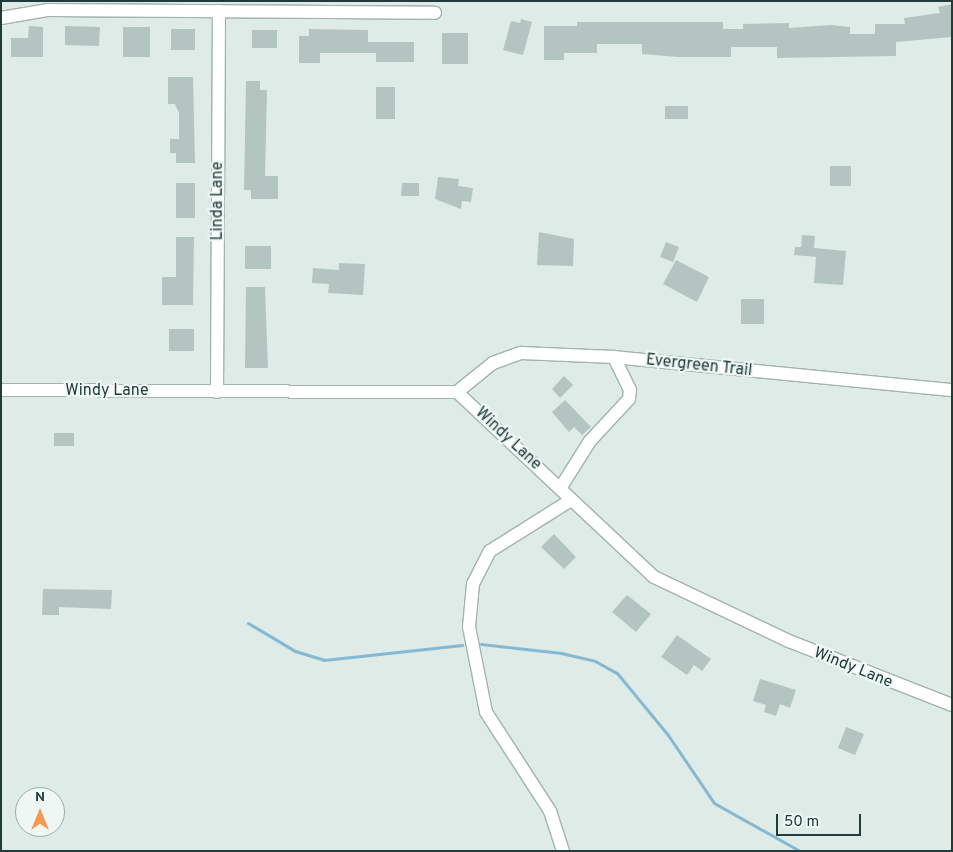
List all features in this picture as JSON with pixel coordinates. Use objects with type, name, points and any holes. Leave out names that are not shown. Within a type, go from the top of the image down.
[{"type":"street","points":[[1,18],[48,10],[434,13]]},
{"type":"street","name":"Linda Lane","points":[[217,392],[219,11]]},
{"type":"street","name":"Evergreen Trail","points":[[457,392],[493,363],[521,353],[614,357],[952,390]]},
{"type":"street","points":[[561,487],[590,441],[629,399],[628,384],[614,357]]},
{"type":"street","name":"Windy Lane","points":[[1,390],[457,392],[561,487],[571,500],[654,577],[789,641],[952,705]]},
{"type":"street","points":[[563,851],[550,811],[486,712],[469,627],[473,584],[490,551],[571,500]]},
{"type":"building","points":[[952,4],[952,37],[896,42],[896,56],[777,58],[777,47],[731,47],[731,57],[678,57],[642,54],[642,44],[597,44],[597,53],[564,53],[564,60],[544,60],[544,26],[577,26],[577,22],[723,22],[723,29],[743,29],[743,24],[789,23],[789,28],[830,25],[850,27],[850,34],[875,34],[875,24],[905,24],[904,18],[940,13],[938,7]]},
{"type":"building","points":[[521,19],[532,22],[523,55],[503,50],[511,21],[520,23]]},
{"type":"building","points":[[29,26],[43,27],[43,57],[11,57],[11,38],[28,38]]},
{"type":"building","points":[[65,26],[100,27],[99,46],[65,45]]},
{"type":"building","points":[[123,27],[150,27],[150,57],[123,57]]},
{"type":"building","points":[[171,29],[195,29],[195,50],[171,50]]},
{"type":"building","points":[[309,29],[368,30],[368,42],[414,42],[414,62],[376,62],[376,53],[320,53],[320,63],[299,63],[299,36],[309,36]]},
{"type":"building","points":[[252,30],[277,30],[277,48],[252,48]]},
{"type":"building","points":[[442,33],[468,33],[468,64],[442,64]]},
{"type":"building","points":[[168,77],[193,77],[195,163],[176,163],[176,153],[170,153],[170,139],[179,139],[179,113],[175,104],[168,104]]},
{"type":"building","points":[[246,81],[260,81],[260,90],[267,90],[265,176],[278,176],[278,199],[251,199],[251,190],[244,190]]},
{"type":"building","points":[[376,87],[395,87],[395,119],[376,119]]},
{"type":"building","points":[[665,106],[688,106],[688,119],[665,119]]},
{"type":"building","points":[[830,166],[851,166],[851,186],[830,186]]},
{"type":"building","points":[[438,177],[459,179],[458,186],[473,188],[471,202],[462,201],[461,209],[435,199]]},
{"type":"building","points":[[176,183],[195,183],[195,218],[176,218]]},
{"type":"building","points":[[402,183],[419,183],[419,196],[401,196]]},
{"type":"building","points":[[539,232],[574,239],[573,266],[537,265]]},
{"type":"building","points":[[802,235],[815,236],[814,248],[846,251],[843,285],[814,283],[816,257],[794,255],[795,247],[801,247]]},
{"type":"building","points":[[176,237],[194,237],[193,305],[162,305],[162,277],[176,277]]},
{"type":"building","points":[[666,242],[679,247],[673,262],[660,257]]},
{"type":"building","points":[[245,246],[271,246],[271,269],[245,269]]},
{"type":"building","points":[[676,260],[709,277],[697,302],[663,284]]},
{"type":"building","points":[[339,263],[365,264],[363,295],[328,293],[329,284],[312,283],[313,268],[339,270]]},
{"type":"building","points":[[246,287],[265,287],[268,368],[245,368]]},
{"type":"building","points":[[741,299],[764,299],[764,324],[741,324]]},
{"type":"building","points":[[169,329],[194,329],[194,351],[169,351]]},
{"type":"building","points":[[564,376],[573,385],[560,398],[552,389]]},
{"type":"building","points":[[565,400],[591,427],[582,435],[574,427],[569,432],[552,412]]},
{"type":"building","points":[[54,433],[74,433],[74,446],[54,446]]},
{"type":"building","points":[[554,534],[576,557],[564,569],[541,547]]},
{"type":"building","points":[[43,589],[112,590],[111,609],[59,607],[59,615],[42,615]]},
{"type":"building","points":[[627,595],[651,614],[636,632],[612,612]]},
{"type":"building","points":[[677,635],[711,659],[702,671],[694,665],[687,675],[661,657]]},
{"type":"building","points":[[760,679],[796,690],[790,708],[780,704],[776,716],[764,712],[766,705],[753,701]]},
{"type":"building","points":[[846,727],[864,734],[855,755],[838,748]]},
{"type":"waterway","points":[[248,623],[295,651],[324,660],[462,645]]},
{"type":"waterway","points":[[481,644],[561,653],[595,661],[617,673],[668,735],[714,803],[800,851]]}]
